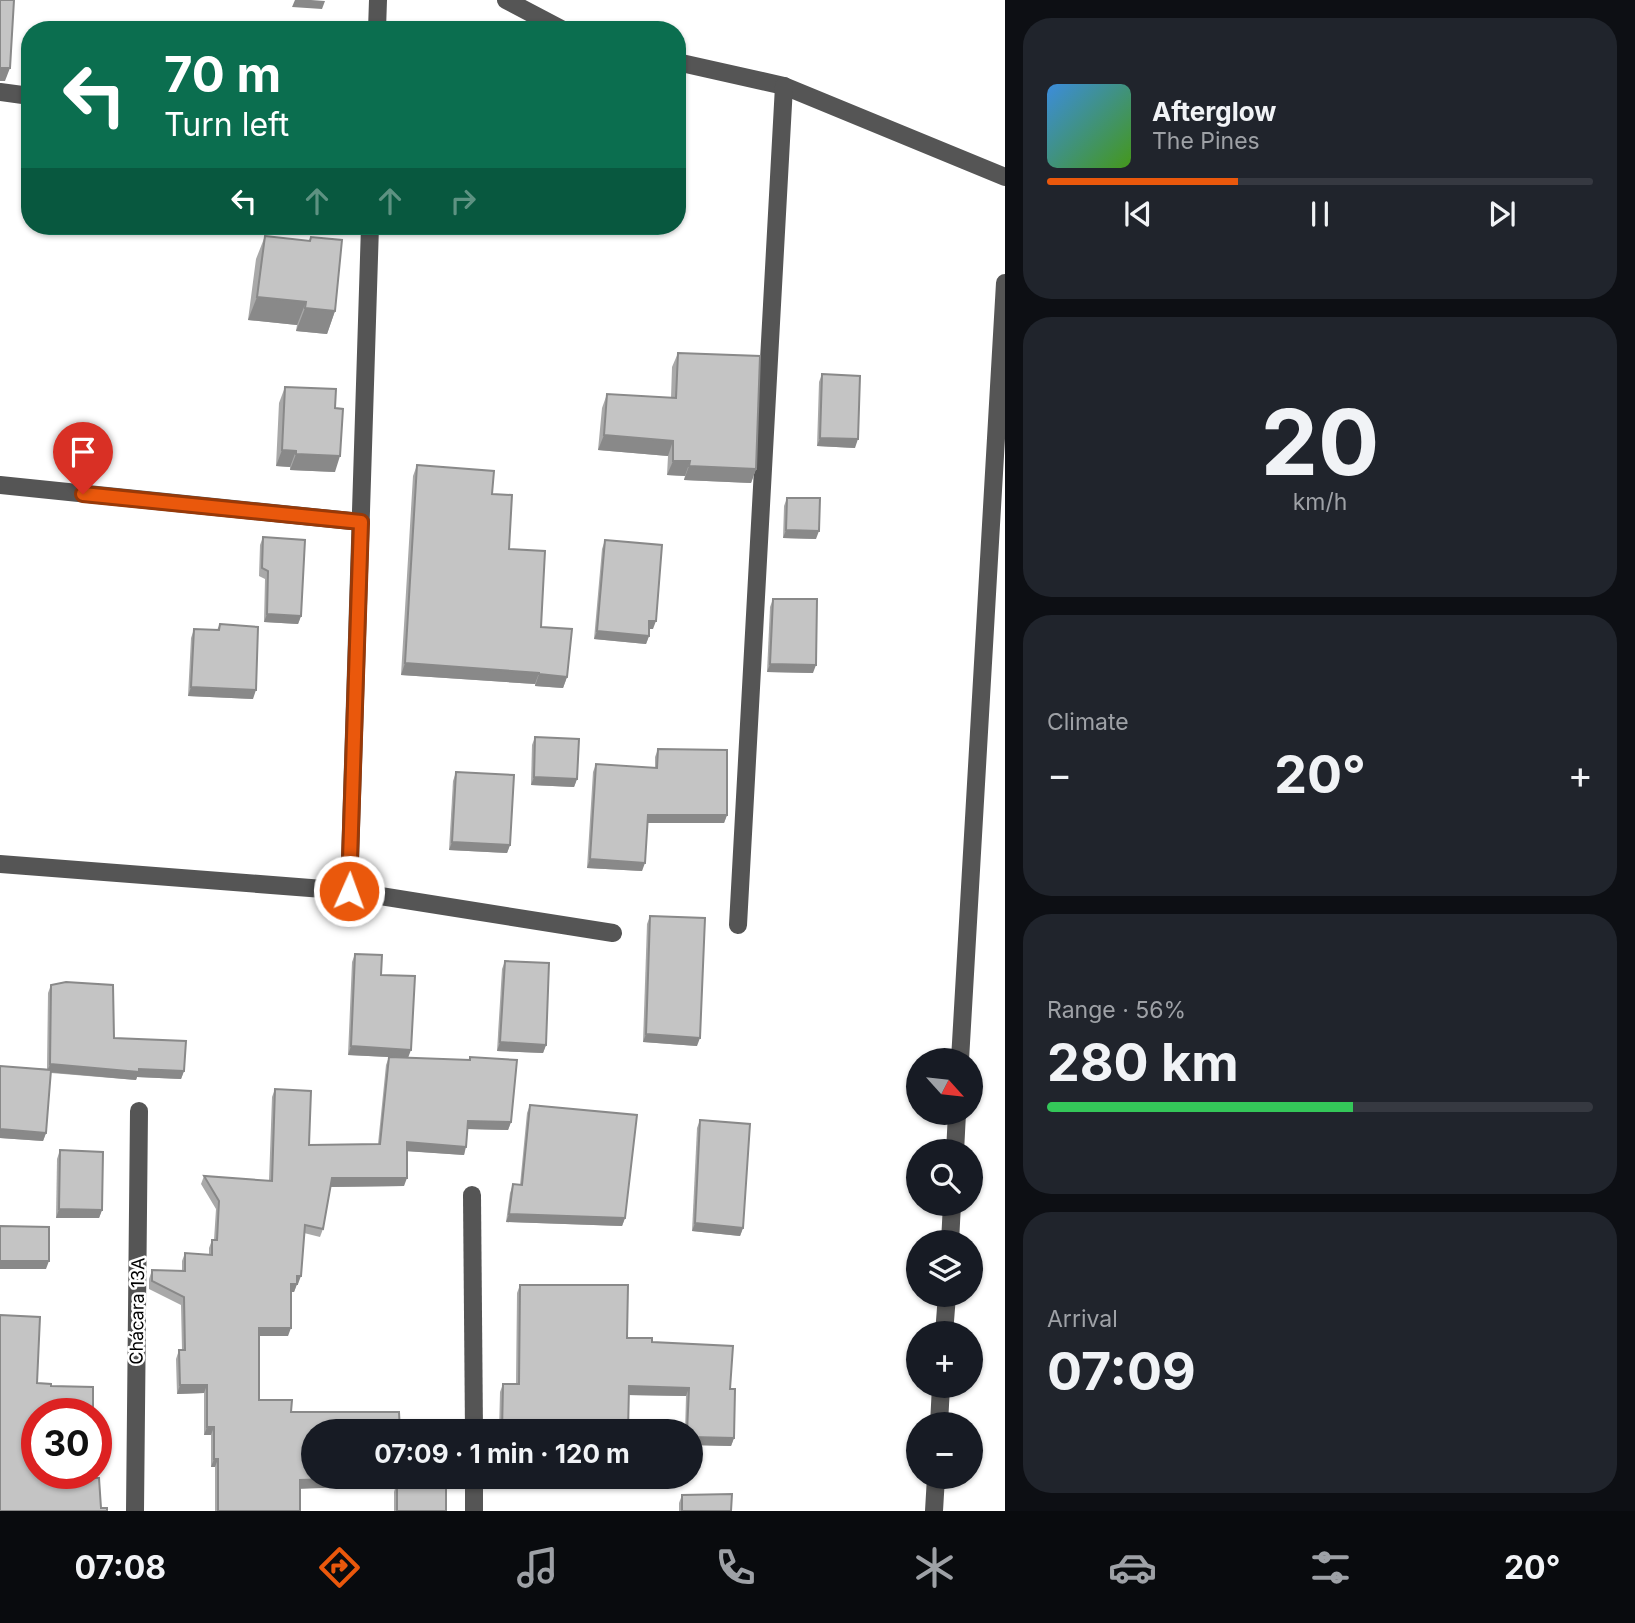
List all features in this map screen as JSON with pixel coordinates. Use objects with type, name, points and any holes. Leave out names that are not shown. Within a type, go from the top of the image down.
[{"type":"street","points":[[377,21],[378,0]]},
{"type":"street","points":[[506,0],[546,21]]},
{"type":"street","points":[[686,64],[784,86],[1005,177]]},
{"type":"street","points":[[738,925],[784,86]]},
{"type":"street","points":[[0,92],[21,95]]},
{"type":"street","points":[[349,891],[370,235]]},
{"type":"street","points":[[961,1048],[1005,283]]},
{"type":"street","points":[[0,485],[361,522]]},
{"type":"street","points":[[0,864],[349,891],[613,933]]},
{"type":"street","name":"Chácara 13A","points":[[135,1511],[139,1111]]},
{"type":"street","points":[[472,1195],[474,1419]]},
{"type":"street","points":[[474,1489],[474,1511]]},
{"type":"street","points":[[934,1511],[935,1489]]},
{"type":"building","points":[[0,0],[14,0],[10,68],[0,68]]},
{"type":"building","points":[[265,236],[310,241],[311,237],[342,240],[335,311],[305,308],[306,302],[257,297]]},
{"type":"building","points":[[678,353],[760,356],[756,469],[689,466],[690,461],[673,461],[673,441],[604,435],[607,394],[676,398]]},
{"type":"building","points":[[822,374],[860,376],[858,439],[820,438]]},
{"type":"building","points":[[285,387],[336,389],[335,408],[343,409],[340,456],[296,454],[296,451],[282,450]]},
{"type":"building","points":[[417,465],[494,471],[492,494],[512,495],[509,549],[545,551],[541,627],[572,629],[567,677],[405,663]]},
{"type":"building","points":[[787,498],[820,498],[819,531],[786,530]]},
{"type":"building","points":[[263,537],[305,540],[301,616],[267,614],[268,571],[262,568]]},
{"type":"building","points":[[605,540],[662,545],[656,621],[649,621],[649,636],[597,631]]},
{"type":"building","points":[[773,599],[817,599],[816,665],[770,664]]},
{"type":"building","points":[[220,624],[258,627],[256,690],[191,687],[194,629],[219,630]]},
{"type":"building","points":[[535,737],[579,739],[577,779],[534,777]]},
{"type":"building","points":[[658,749],[727,750],[727,815],[648,815],[645,863],[590,859],[596,764],[657,768]]},
{"type":"building","points":[[456,772],[514,775],[510,845],[452,842]]},
{"type":"building","points":[[650,916],[705,918],[700,1038],[646,1034]]},
{"type":"building","points":[[355,954],[382,955],[381,975],[415,976],[411,1050],[351,1046]]},
{"type":"building","points":[[505,961],[549,963],[546,1045],[500,1042]]},
{"type":"building","points":[[66,982],[113,985],[114,1038],[186,1041],[184,1071],[139,1069],[139,1072],[50,1064],[51,985]]},
{"type":"building","points":[[389,1057],[517,1060],[511,1122],[468,1121],[466,1147],[407,1142],[407,1178],[332,1178],[323,1229],[305,1225],[301,1276],[297,1276],[297,1284],[291,1284],[291,1328],[259,1328],[259,1400],[292,1400],[291,1412],[399,1412],[399,1419],[301,1419],[300,1511],[218,1511],[218,1459],[214,1459],[214,1427],[207,1427],[207,1385],[180,1385],[179,1350],[185,1350],[184,1297],[152,1281],[152,1270],[185,1271],[185,1253],[212,1255],[212,1240],[217,1240],[219,1201],[204,1176],[272,1181],[275,1089],[311,1091],[309,1145],[380,1144]]},
{"type":"building","points":[[0,1066],[51,1070],[46,1133],[0,1129]]},
{"type":"building","points":[[530,1105],[637,1115],[625,1218],[509,1214],[513,1184],[522,1185]]},
{"type":"building","points":[[700,1120],[750,1124],[743,1228],[695,1223]]},
{"type":"building","points":[[60,1150],[103,1152],[102,1210],[59,1209]]},
{"type":"building","points":[[0,1226],[49,1227],[49,1261],[0,1261]]},
{"type":"building","points":[[520,1285],[628,1285],[627,1338],[652,1338],[652,1342],[733,1346],[730,1389],[735,1389],[734,1438],[703,1437],[703,1419],[688,1419],[689,1388],[629,1386],[628,1419],[502,1419],[503,1384],[519,1384]]},
{"type":"building","points":[[0,1315],[40,1317],[37,1383],[93,1387],[93,1398],[21,1398],[21,1489],[100,1489],[101,1508],[107,1508],[107,1511],[0,1511]]},
{"type":"building","points":[[397,1489],[446,1489],[446,1511],[397,1511]]},
{"type":"building","points":[[732,1494],[731,1511],[682,1511],[682,1495]]},
{"type":"route","points":[[83,494],[361,522],[349,891]]}]
